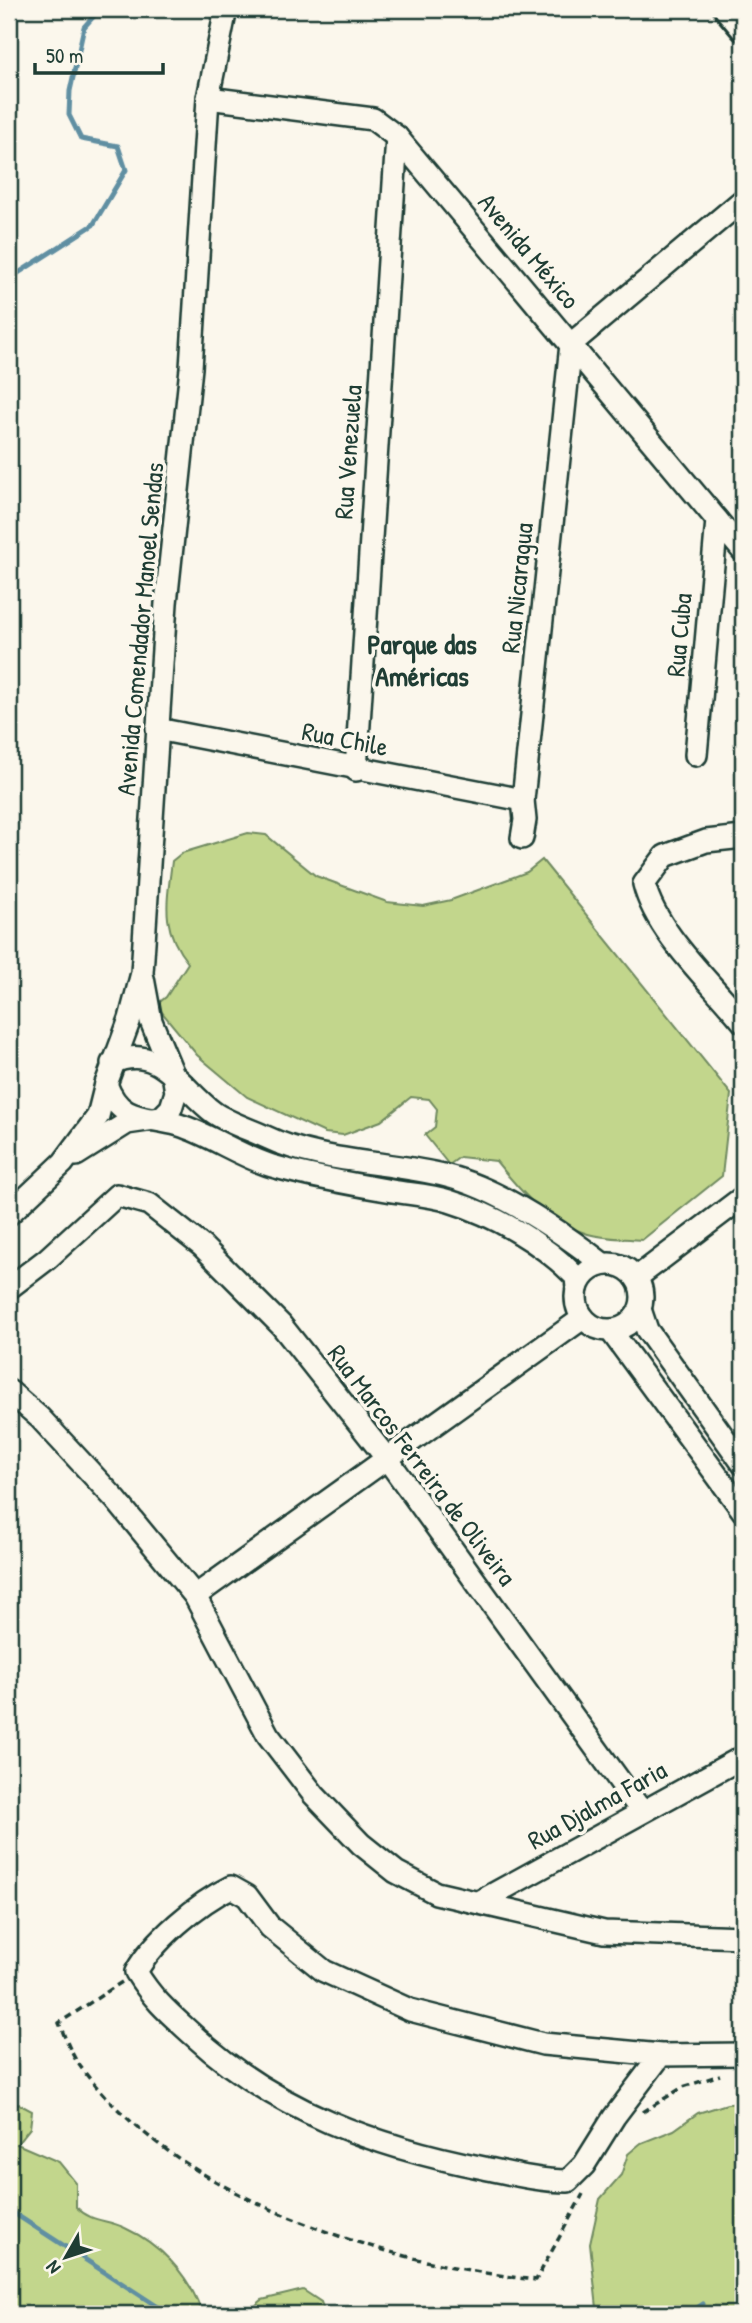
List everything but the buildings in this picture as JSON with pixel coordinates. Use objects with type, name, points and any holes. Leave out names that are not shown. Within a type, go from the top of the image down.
[{"type":"street","name":"Avenida Comendador Manoel Sendas","points":[[9,1214],[63,1163],[99,1116],[112,1063],[130,1019],[142,973],[166,603],[191,368],[208,98],[226,9]]},
{"type":"street","points":[[727,9],[743,29]]},
{"type":"street","name":"Avenida México","points":[[208,98],[373,119],[397,137],[743,551]]},
{"type":"street","name":"Rua Venezuela","points":[[356,770],[397,137]]},
{"type":"street","points":[[570,344],[743,200]]},
{"type":"street","name":"Rua Nicaragua","points":[[522,838],[525,820],[523,800],[570,344]]},
{"type":"street","name":"Rua Cuba","points":[[696,755],[717,520]]},
{"type":"street","name":"Rua Chile","points":[[157,729],[356,770],[523,800]]},
{"type":"street","points":[[743,837],[706,841],[665,856],[644,884],[649,904],[662,924],[743,1022]]},
{"type":"street","points":[[63,1163],[127,1123],[161,1118],[171,1108],[176,1092],[173,1074],[151,1021],[142,973]]},
{"type":"street","points":[[112,1063],[135,1056],[150,1058],[173,1074],[214,1113],[274,1141],[374,1165],[449,1176],[490,1192],[574,1242],[603,1264],[621,1266],[636,1278],[642,1293],[640,1308],[646,1330],[743,1464]]},
{"type":"street","points":[[106,1084],[125,1112],[148,1121],[178,1125],[269,1165],[334,1181],[448,1200],[502,1223],[561,1262],[576,1277],[576,1304],[583,1318],[596,1328],[611,1331],[629,1324],[640,1308]]},
{"type":"street","name":"Rua Marcos Ferreira de Oliveira","points":[[9,1288],[47,1259],[117,1195],[149,1204],[202,1246],[281,1325],[388,1460],[642,1812]]},
{"type":"street","points":[[636,1278],[743,1197]]},
{"type":"street","points":[[576,1288],[586,1272],[603,1264]]},
{"type":"street","points":[[195,1596],[583,1318]]},
{"type":"street","points":[[611,1331],[743,1511]]},
{"type":"street","points":[[9,1391],[40,1418],[116,1500],[195,1596],[268,1735],[314,1795],[361,1844],[396,1872],[436,1893],[604,1932],[743,1937]]},
{"type":"street","name":"Rua Djalma Faria","points":[[479,1902],[743,1757]]},
{"type":"street","points":[[661,2055],[614,2117],[584,2165],[568,2181],[548,2181],[432,2158],[307,2115],[216,2058],[154,2000],[136,1972],[146,1954],[212,1896],[231,1887],[247,1896],[271,1927],[324,1971],[410,2010],[544,2044],[661,2055],[743,2054]]},
{"type":"path","points":[[136,1972],[59,2023],[79,2065],[156,2140],[216,2180],[256,2202],[339,2237],[383,2251],[458,2269],[536,2280],[587,2187]]},
{"type":"path","points":[[640,2114],[683,2087],[731,2073]]},
{"type":"green space","points":[[248,833],[266,835],[316,876],[387,902],[423,906],[451,900],[527,872],[542,860],[731,1094],[722,1176],[642,1240],[601,1237],[573,1229],[547,1214],[525,1195],[496,1161],[460,1157],[449,1165],[425,1135],[435,1127],[437,1109],[429,1099],[411,1097],[381,1121],[343,1135],[325,1133],[247,1097],[197,1055],[156,1005],[166,997],[188,963],[169,926],[167,903],[172,861],[182,853]]},
{"type":"green space","points":[[15,2102],[32,2111],[30,2128],[17,2144],[59,2162],[76,2183],[76,2207],[82,2212],[125,2228],[161,2251],[189,2284],[201,2310],[248,2312],[262,2300],[303,2290],[321,2302],[325,2314],[9,2314],[9,2107]]},
{"type":"green space","points":[[743,2103],[743,2314],[593,2314],[597,2308],[590,2244],[600,2199],[621,2175],[628,2154],[641,2143],[674,2130],[698,2113],[727,2104]]},
{"type":"waterway","points":[[9,279],[93,225],[126,170],[118,146],[81,139],[69,115],[70,91],[84,27],[100,9]]},
{"type":"waterway","points":[[9,2210],[169,2314]]},
{"type":"waterway","points":[[688,2314],[703,2304]]},
{"type":"district","name":"Parque das Américas","points":[[422,660]]}]
